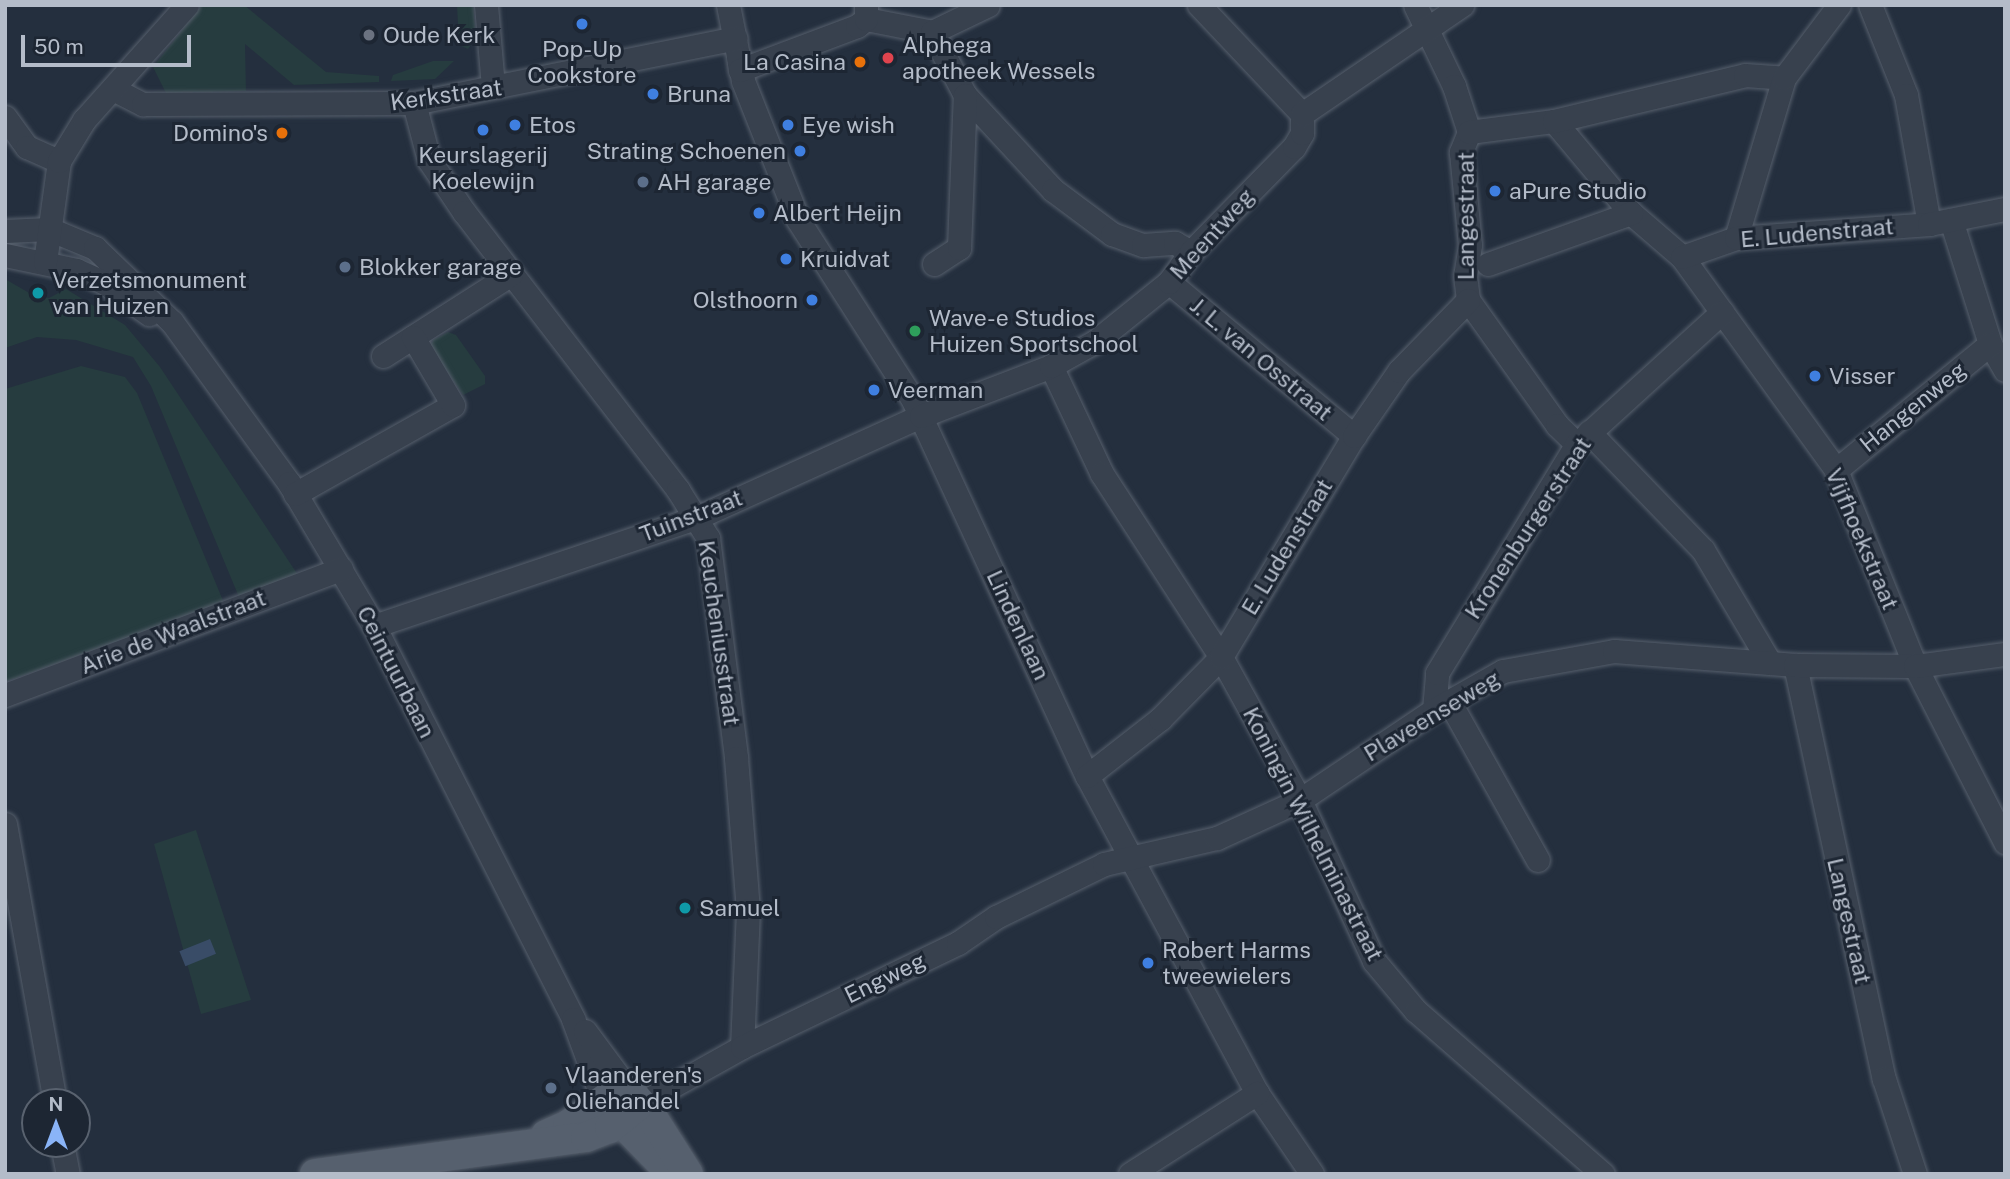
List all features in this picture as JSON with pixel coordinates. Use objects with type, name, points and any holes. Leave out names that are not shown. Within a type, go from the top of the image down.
[{"type":"main road","points":[[315,1174],[537,1140],[622,1102]]},
{"type":"main road","name":"Ceintuurbaan","points":[[622,1102],[672,1174]]},
{"type":"main road","name":"Ceintuurbaan","points":[[622,1102],[688,1174]]},
{"type":"street","points":[[45,262],[59,162],[84,120],[187,5]]},
{"type":"street","points":[[486,5],[493,87]]},
{"type":"street","name":"Lindenlaan","points":[[728,5],[740,70],[798,220],[921,416],[1087,776],[1257,1093],[1312,1174]]},
{"type":"street","points":[[740,70],[866,12],[932,32],[988,5]]},
{"type":"street","points":[[1199,5],[1302,114],[1425,33],[1462,5]]},
{"type":"street","name":"Langestraat","points":[[1415,5],[1425,33],[1454,86],[1469,132],[1461,152],[1470,245],[1465,275],[1468,300],[1557,425],[1583,438],[1703,550],[1770,663]]},
{"type":"street","points":[[1737,238],[1784,78],[1839,5]]},
{"type":"street","points":[[1870,5],[1906,95],[1940,222],[1990,344],[2005,370]]},
{"type":"street","points":[[932,32],[965,95],[1053,190],[1093,222],[1135,243],[1175,243],[1191,253]]},
{"type":"street","name":"Kerkstraat","points":[[113,89],[143,104],[414,103],[735,38]]},
{"type":"street","points":[[1469,132],[1554,121],[1745,75],[1784,78]]},
{"type":"street","points":[[934,264],[960,248],[965,95]]},
{"type":"street","name":"Keucheniusstraat","points":[[414,103],[429,160],[511,274],[698,517],[708,538],[736,758],[748,910],[743,1047]]},
{"type":"street","name":"Meentweg","points":[[921,416],[1051,366],[1096,341],[1169,282],[1191,253],[1294,147],[1301,133],[1302,114]]},
{"type":"street","points":[[5,117],[27,147],[59,162]]},
{"type":"street","points":[[1554,121],[1631,213],[1682,257]]},
{"type":"street","name":"E. Ludenstraat","points":[[1682,257],[1737,238],[1940,222],[2005,209]]},
{"type":"street","points":[[1488,264],[1631,213]]},
{"type":"street","points":[[5,231],[49,229]]},
{"type":"street","name":"Ceintuurbaan","points":[[49,229],[95,248],[149,297],[295,494],[374,626],[573,1019],[622,1102]]},
{"type":"street","name":"Ceintuurbaan","points":[[5,255],[45,262],[105,284],[186,345]]},
{"type":"street","name":"Vijfhoekstraat","points":[[1682,257],[1836,470],[1915,666],[2005,842]]},
{"type":"street","points":[[383,356],[511,274]]},
{"type":"street","name":"J. L. van Osstraat","points":[[1169,282],[1354,436]]},
{"type":"street","name":"E. Ludenstraat","points":[[1087,776],[1160,719],[1221,657],[1354,436],[1399,371],[1468,300]]},
{"type":"street","name":"Kronenburgerstraat","points":[[1441,706],[1437,673],[1583,438],[1722,312]]},
{"type":"street","points":[[295,494],[453,405],[413,337]]},
{"type":"street","name":"Hangenweg","points":[[1836,470],[1990,344]]},
{"type":"street","name":"Koningin Wilhelminastraat","points":[[1051,366],[1102,474],[1221,657],[1300,800],[1374,961],[1416,1011],[1603,1174]]},
{"type":"street","name":"Tuinstraat","points":[[374,626],[698,517],[921,416]]},
{"type":"street","name":"Arie de Waalstraat","points":[[5,695],[341,569]]},
{"type":"street","name":"Plaveenseweg","points":[[1131,859],[1217,838],[1300,800],[1441,706],[1503,671],[1614,651],[1795,665],[1915,666],[2005,654]]},
{"type":"street","name":"Langestraat","points":[[1795,665],[1884,1079],[1915,1174]]},
{"type":"street","points":[[1441,706],[1538,860]]},
{"type":"street","points":[[5,824],[52,1088]]},
{"type":"street","name":"Engweg","points":[[622,1102],[958,943],[996,917],[1104,864],[1131,859]]},
{"type":"street","points":[[1130,1174],[1257,1093]]},
{"type":"green space","points":[[202,5],[244,5],[326,72],[379,76],[379,82],[294,85],[245,44],[246,91],[166,93],[153,67]]},
{"type":"green space","points":[[457,5],[473,5],[476,38],[468,49],[459,45]]},
{"type":"green space","points":[[433,61],[454,61],[435,79],[391,81],[393,75]]},
{"type":"green space","points":[[5,279],[31,294],[49,298],[66,289],[125,325],[160,367],[298,575],[239,597],[151,386],[133,357],[76,340],[37,337],[5,348]]},
{"type":"green space","points":[[448,332],[456,335],[485,376],[485,384],[463,395],[430,347],[433,340]]},
{"type":"green space","points":[[81,366],[125,377],[137,393],[224,603],[5,682],[5,389]]},
{"type":"green space","points":[[196,830],[251,1000],[201,1014],[154,844]]},
{"type":"water","points":[[210,939],[216,954],[185,966],[179,951]]},
{"type":"place","name":"Pop-Up Cookstore","points":[[582,24]]},
{"type":"place","name":"Oude Kerk","points":[[369,35]]},
{"type":"place","name":"Alphega apotheek Wessels","points":[[888,58]]},
{"type":"place","name":"La Casina","points":[[860,62]]},
{"type":"place","name":"Bruna","points":[[653,94]]},
{"type":"place","name":"Etos","points":[[515,125]]},
{"type":"place","name":"Eye wish","points":[[788,125]]},
{"type":"place","name":"Keurslagerij Koelewijn","points":[[483,130]]},
{"type":"place","name":"Domino's","points":[[282,133]]},
{"type":"place","name":"Strating Schoenen","points":[[800,151]]},
{"type":"place","name":"AH garage","points":[[643,182]]},
{"type":"place","name":"aPure Studio","points":[[1495,191]]},
{"type":"place","name":"Albert Heijn","points":[[759,213]]},
{"type":"place","name":"Kruidvat","points":[[786,259]]},
{"type":"place","name":"Blokker garage","points":[[345,267]]},
{"type":"place","name":"Verzetsmonument van Huizen","points":[[38,293]]},
{"type":"place","name":"Olsthoorn","points":[[812,300]]},
{"type":"place","name":"Wave-e Studios Huizen Sportschool","points":[[915,331]]},
{"type":"place","name":"Visser","points":[[1815,376]]},
{"type":"place","name":"Veerman","points":[[874,390]]},
{"type":"place","name":"Samuel","points":[[685,908]]},
{"type":"place","name":"Robert Harms tweewielers","points":[[1148,963]]},
{"type":"place","name":"Vlaanderen's Oliehandel","points":[[551,1088]]}]
